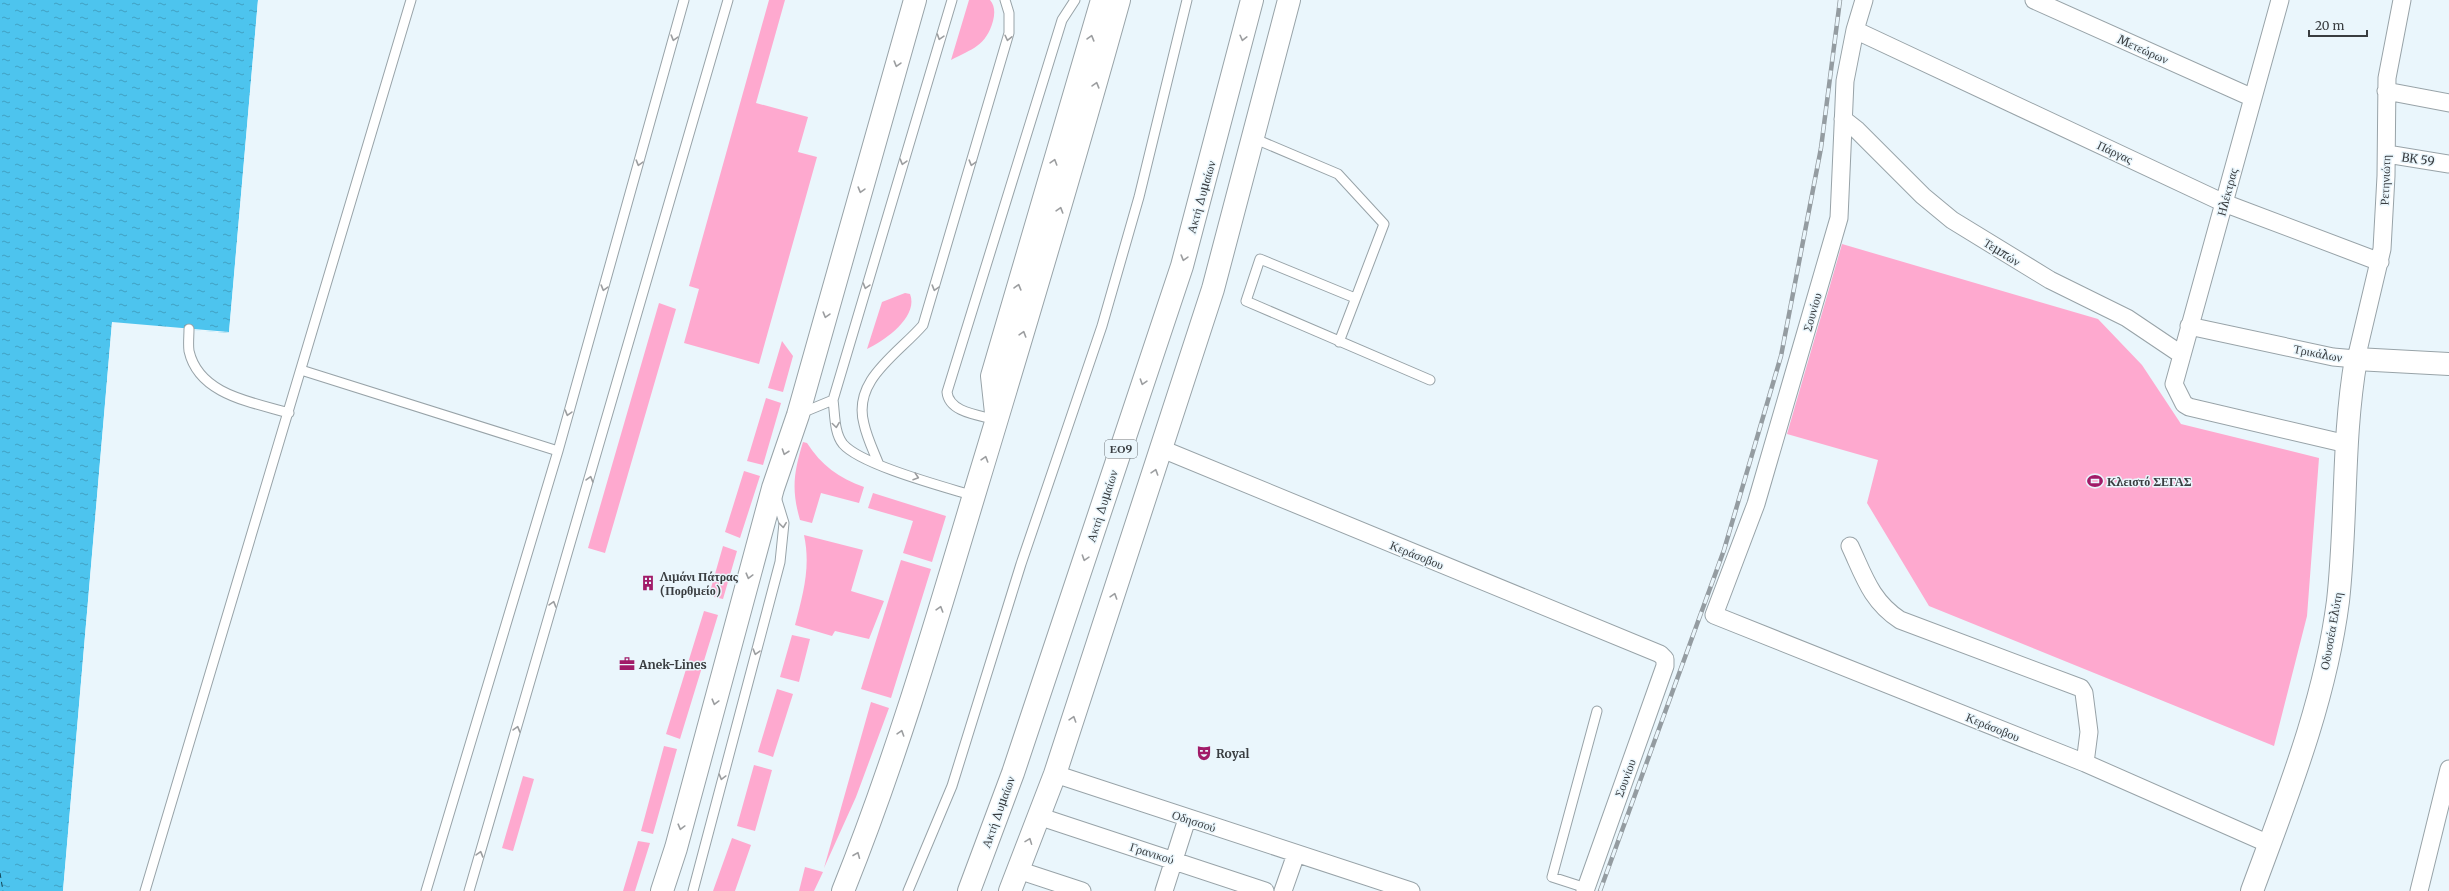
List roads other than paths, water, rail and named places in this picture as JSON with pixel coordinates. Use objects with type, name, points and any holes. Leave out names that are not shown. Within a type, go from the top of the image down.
[{"type":"main road","points":[[662,891],[676,848],[774,488],[798,415],[915,0]]},
{"type":"main road","points":[[997,420],[992,376],[1102,0]]},
{"type":"main road","points":[[843,891],[896,751],[1065,194],[1119,0]]},
{"type":"main road","name":"Ακτή Δυμαίων","points":[[970,891],[1015,765],[1182,266],[1252,0]]},
{"type":"main road","points":[[1010,891],[1055,774],[1162,449],[1228,237],[1289,0]]},
{"type":"main road","name":"Τρικάλων","points":[[2356,360],[2448,368]]},
{"type":"main road","name":"Οδυσσέα Ελύτη","points":[[2252,891],[2301,758],[2332,636],[2343,540],[2347,444],[2356,360]]},
{"type":"street","name":"Σουνίου","points":[[1714,615],[1756,504],[1839,218],[1845,82],[1855,30],[1864,0]]},
{"type":"street","name":"Μετεώρων","points":[[2034,0],[2253,98]]},
{"type":"street","name":"Ηλέκτρας","points":[[2280,0],[2174,384],[2184,404],[2189,408],[2347,444]]},
{"type":"street","name":"Ρετηνιώτη","points":[[2356,360],[2380,262],[2387,154],[2386,91],[2402,0]]},
{"type":"street","name":"Πάργας","points":[[1855,30],[2224,203],[2380,262]]},
{"type":"street","points":[[2386,91],[2449,103]]},
{"type":"street","name":"Τεμπών","points":[[1843,119],[1858,130],[1923,196],[1952,220],[2032,270],[2127,318],[2182,355]]},
{"type":"street","name":"BK 59","points":[[2387,154],[2449,164]]},
{"type":"street","name":"Τρικάλων","points":[[2189,326],[2333,357],[2356,360]]},
{"type":"street","name":"Κεράσοβου","points":[[1162,449],[1660,654],[1665,659],[1665,666]]},
{"type":"street","points":[[1850,546],[1874,597],[1887,612],[1900,620],[2081,688],[2084,693],[2089,732],[2085,763]]},
{"type":"street","name":"Κεράσοβου","points":[[1714,615],[2085,763],[2269,844]]},
{"type":"street","name":"Σουνίου","points":[[1585,889],[1665,666]]},
{"type":"street","points":[[2419,891],[2449,769]]},
{"type":"street","name":"Οδησσού","points":[[1055,774],[1403,890]]},
{"type":"street","name":"Γρανικού","points":[[1038,816],[1266,891]]},
{"type":"street","points":[[1164,891],[1187,818]]},
{"type":"street","points":[[1284,891],[1296,854]]},
{"type":"street","points":[[1018,870],[1082,891]]},
{"type":"lane","points":[[145,891],[289,413],[411,0]]},
{"type":"lane","points":[[426,891],[558,451],[684,0]]},
{"type":"lane","points":[[469,891],[728,0]]},
{"type":"lane","points":[[952,0],[833,400],[838,434],[843,444],[851,451],[879,465],[974,496]]},
{"type":"lane","points":[[879,465],[864,425],[861,410],[863,394],[884,363],[906,344],[923,325],[1009,33],[1009,13],[1005,0]]},
{"type":"lane","points":[[997,420],[953,406],[948,400],[947,392],[1062,20],[1075,0]]},
{"type":"lane","points":[[908,891],[952,786],[1021,564],[1102,326],[1139,197],[1187,0]]},
{"type":"lane","points":[[1253,138],[1338,174],[1384,224],[1339,342]]},
{"type":"lane","points":[[1355,298],[1260,259],[1246,301],[1430,380]]},
{"type":"lane","points":[[189,329],[189,350],[197,370],[211,385],[230,394],[289,413]]},
{"type":"lane","points":[[301,370],[558,451]]},
{"type":"lane","points":[[798,415],[833,400]]},
{"type":"lane","points":[[693,891],[780,562],[784,523],[774,488]]},
{"type":"lane","points":[[1585,889],[1552,877],[1598,711]]},
{"type":"water","points":[[0,0],[258,0],[229,333],[112,323],[63,891],[0,891]]},
{"type":"railway","points":[[1600,891],[1724,550],[1781,356],[1821,148],[1840,0]]},
{"type":"place","name":"Κλειστό ΣΕΓΑΣ","points":[[2095,481]]},
{"type":"place","name":"Λιμάνι Πάτρας (Πορθμείο)","points":[[648,583]]},
{"type":"place","name":"Anek-Lines","points":[[627,664]]},
{"type":"place","name":"Royal","points":[[1204,753]]}]
